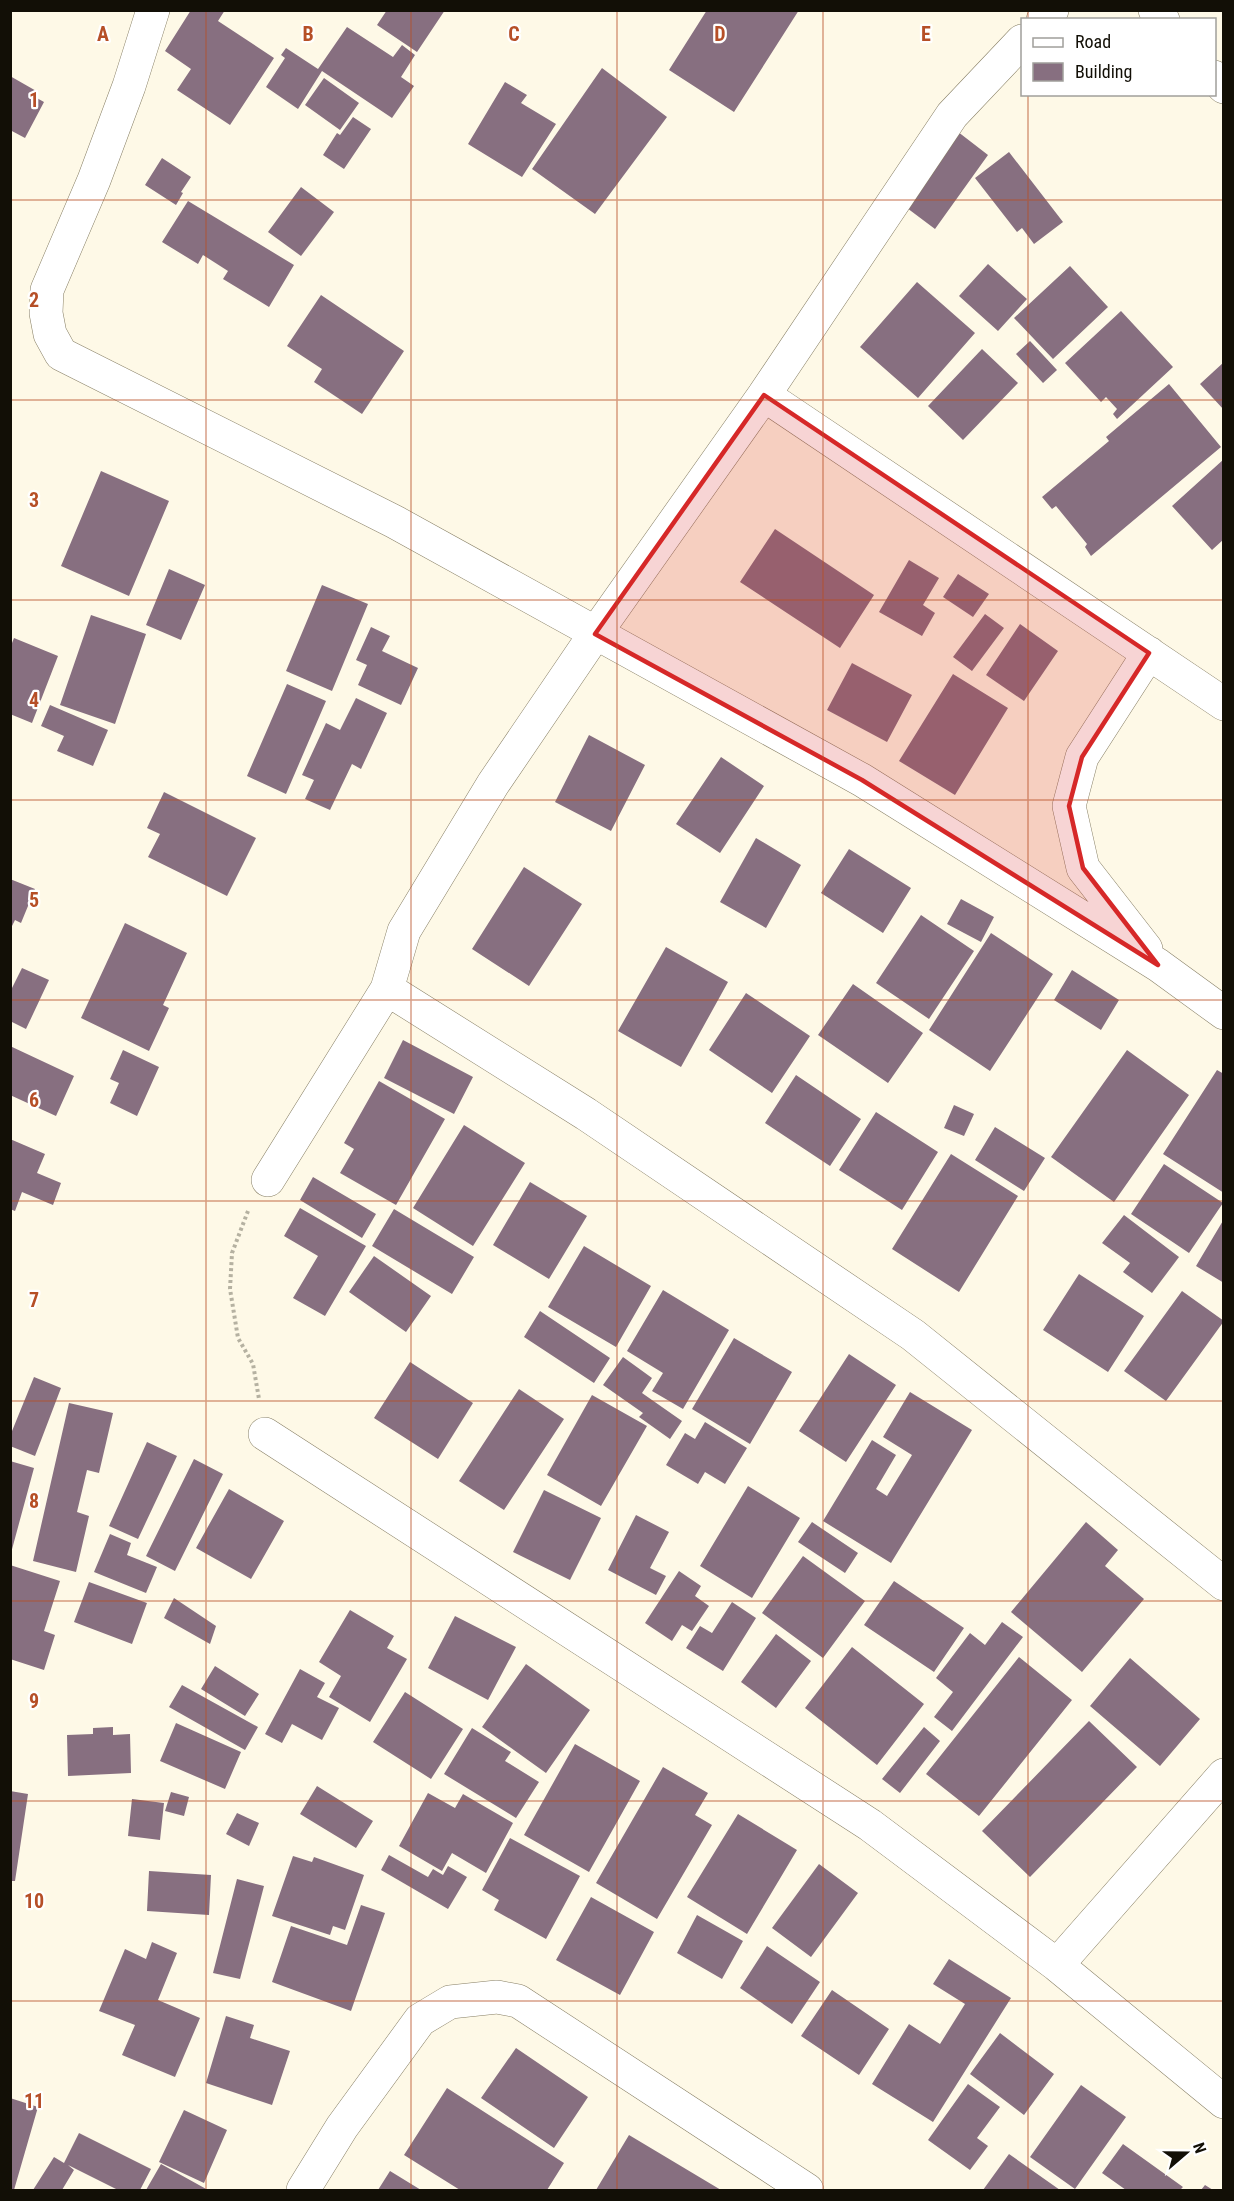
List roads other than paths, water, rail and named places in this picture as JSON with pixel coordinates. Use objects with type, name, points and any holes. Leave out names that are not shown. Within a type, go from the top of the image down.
[{"type":"street","points":[[153,10],[129,86],[94,180],[47,290],[46,313],[50,334],[61,354],[395,522],[862,780],[1158,965],[1224,1012]]},
{"type":"street","points":[[268,1180],[387,989],[404,931],[493,784],[764,395],[952,115],[1021,43]]},
{"type":"street","points":[[764,395],[1149,653],[1220,696]]},
{"type":"street","points":[[1149,653],[1082,757],[1069,806],[1083,868],[1158,965]]},
{"type":"street","points":[[387,989],[586,1114],[914,1335],[1224,1584]]},
{"type":"street","points":[[266,1434],[870,1825],[1057,1965],[1224,2102]]},
{"type":"street","points":[[1057,1965],[1224,1775]]},
{"type":"street","points":[[303,2190],[342,2127],[420,2020],[450,2002],[497,1997],[518,2001],[807,2190]]}]
